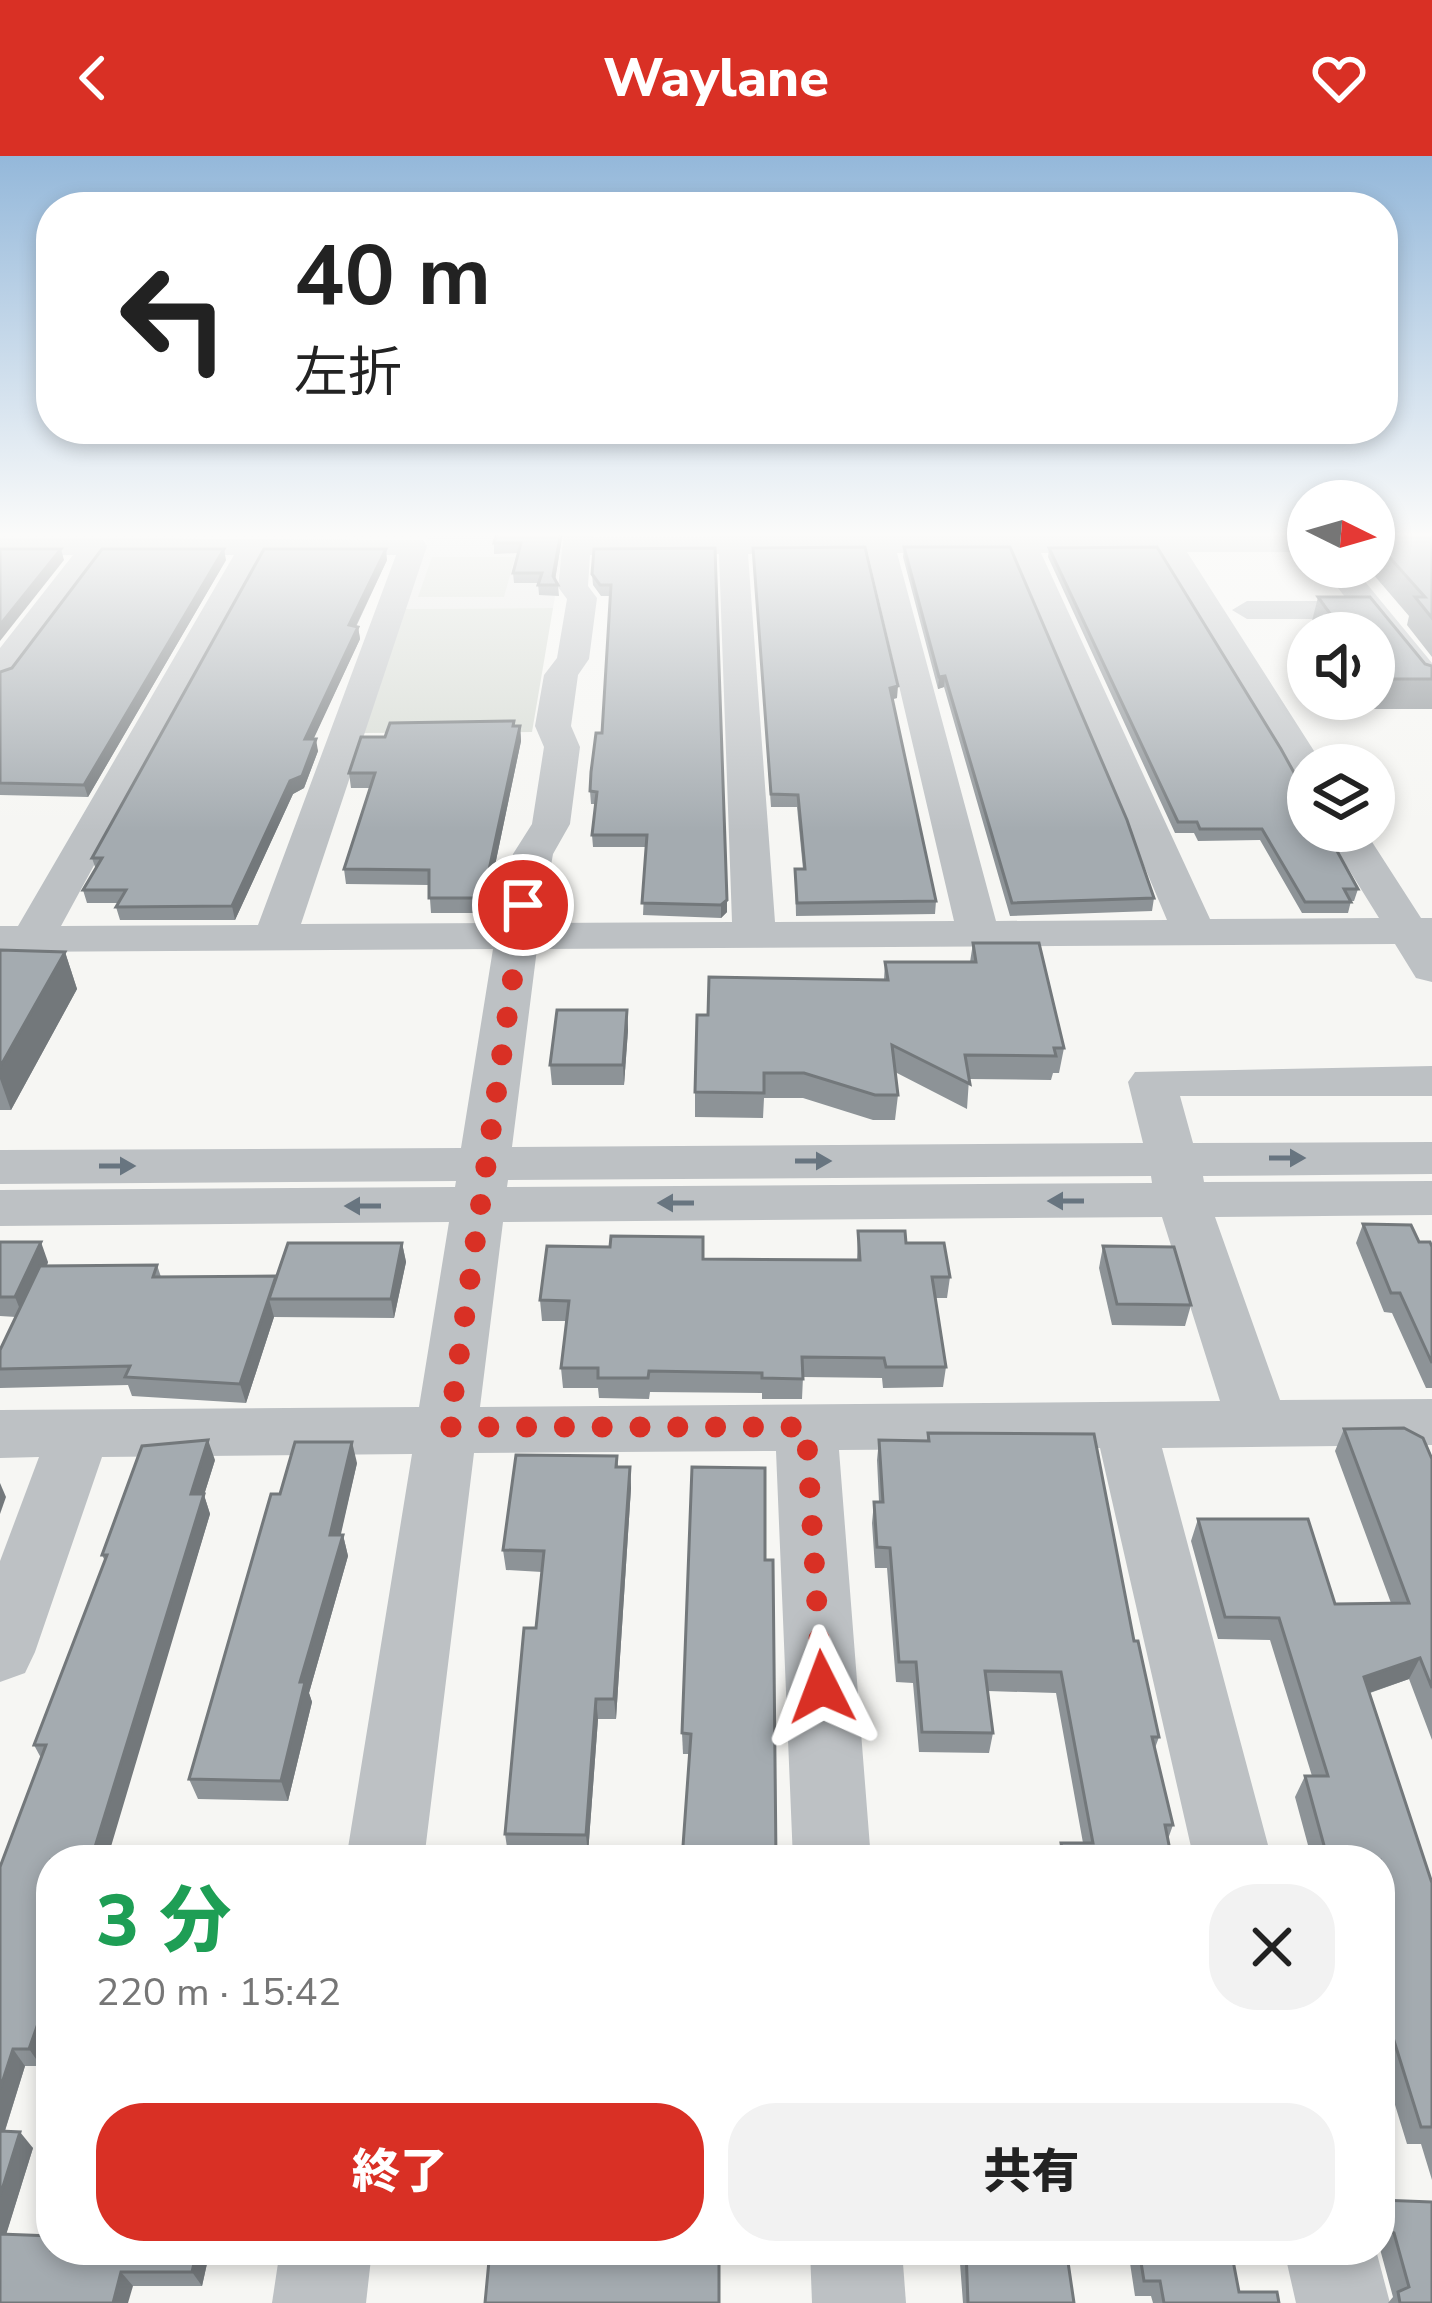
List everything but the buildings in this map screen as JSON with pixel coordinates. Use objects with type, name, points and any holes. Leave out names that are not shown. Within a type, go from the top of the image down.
[{"type":"street","points":[[0,670],[29,632]]},
{"type":"street","points":[[16,939],[202,632]]},
{"type":"street","points":[[275,937],[383,632]]},
{"type":"street","points":[[387,1845],[517,937],[533,854],[551,824],[562,748],[553,726],[562,675],[573,659],[577,632]]},
{"type":"street","points":[[738,632],[754,934]]},
{"type":"street","points":[[902,632],[978,933]]},
{"type":"street","points":[[1062,632],[1194,932]]},
{"type":"street","points":[[1223,632],[1292,744]]},
{"type":"street","points":[[1390,632],[1432,684]]},
{"type":"street","points":[[1361,852],[1419,931],[1432,969]]},
{"type":"street","points":[[16,939],[1419,931]]},
{"type":"street","points":[[1258,1423],[1176,1179],[1151,1082],[1432,1081]]},
{"type":"street","points":[[0,1167],[483,1184],[1176,1179],[1432,1158]]},
{"type":"street","points":[[1176,1179],[1432,1198]]},
{"type":"street","points":[[0,1208],[483,1184]]},
{"type":"street","points":[[0,1434],[1432,1421]]},
{"type":"street","points":[[1125,1425],[1229,1845]]},
{"type":"street","points":[[806,1427],[831,1845]]},
{"type":"street","points":[[0,1652],[80,1434]]},
{"type":"street","points":[[319,2303],[324,2265]]},
{"type":"street","points":[[857,2265],[859,2303]]},
{"type":"street","points":[[1334,2265],[1343,2303]]},
{"type":"shaded area","points":[[395,632],[549,632],[532,732],[359,733]]},
{"type":"route","points":[[523,905],[449,1427],[806,1427],[822,1687]]}]
